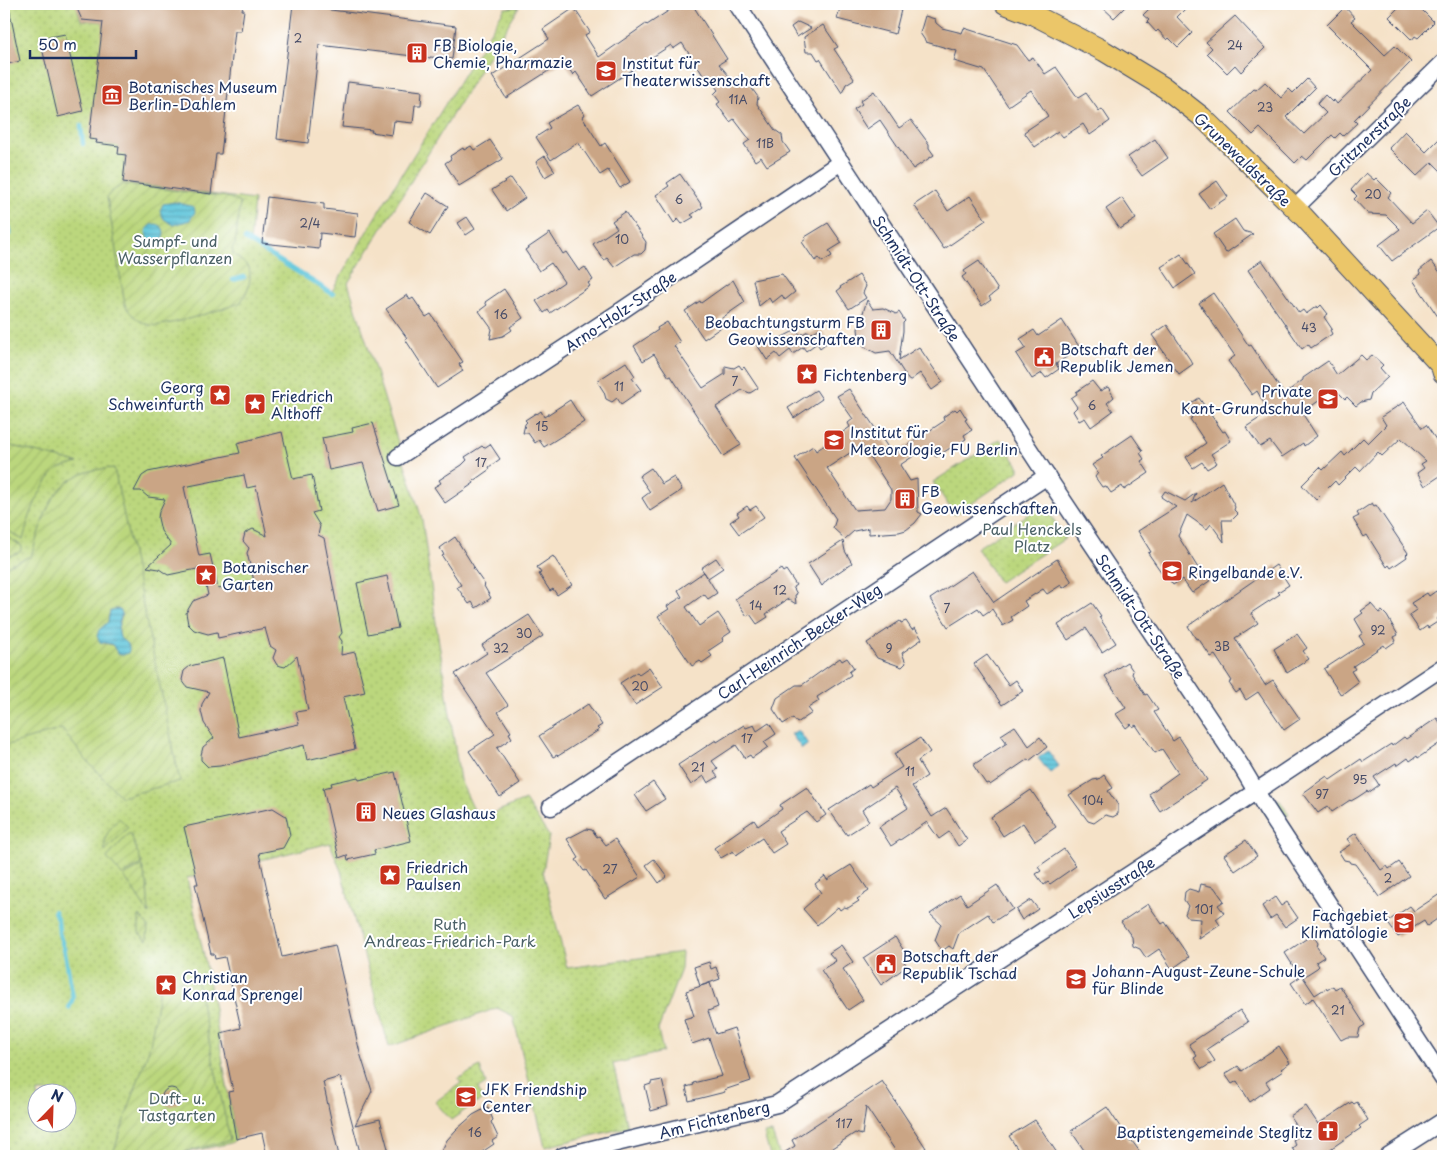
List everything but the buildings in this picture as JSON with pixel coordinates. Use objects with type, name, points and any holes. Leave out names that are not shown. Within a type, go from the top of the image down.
[{"type":"main road","name":"Grunewaldstraße","points":[[1006,4],[1038,9],[1181,100],[1208,122],[1295,208],[1443,367]]},
{"type":"street","name":"Schmidt-Ott-Straße","points":[[737,4],[1047,476],[1242,766],[1266,808],[1443,1079]]},
{"type":"street","name":"Gritznerstraße","points":[[1295,208],[1443,63]]},
{"type":"street","name":"Arno-Holz-Straße","points":[[398,457],[628,306],[840,162]]},
{"type":"street","name":"Carl-Heinrich-Becker-Weg","points":[[551,807],[1047,476]]},
{"type":"street","name":"Lepsiusstraße","points":[[777,1104],[1256,792],[1443,667]]},
{"type":"street","name":"Am Fichtenberg","points":[[563,1156],[777,1104]]},
{"type":"street","points":[[1388,1156],[1443,1121]]},
{"type":"green space","name":"Botanischer Garten","points":[[4,4],[76,4],[81,20],[104,22],[96,143],[119,146],[126,155],[123,182],[254,200],[250,243],[331,293],[374,219],[505,8],[519,7],[348,283],[422,519],[460,780],[476,814],[486,816],[525,800],[549,836],[543,871],[567,968],[682,952],[681,969],[658,1030],[663,1052],[613,1064],[628,1127],[545,1147],[513,1016],[497,1008],[389,1047],[341,871],[330,843],[187,878],[208,974],[236,1139],[231,1143],[171,1156],[4,1156]]},
{"type":"green space","name":"Sumpf- und Wasserpflanzen","points":[[123,184],[228,197],[240,203],[235,245],[232,248],[233,254],[249,267],[250,281],[240,303],[167,324],[149,325],[132,314],[125,305],[107,197]]},
{"type":"green space","name":"Paul Henckels Platz","points":[[1000,439],[1019,467],[1019,471],[955,515],[933,482]]},
{"type":"green space","points":[[4,444],[78,463],[59,469],[46,482],[32,512],[23,540],[4,528],[4,499],[11,483],[4,460]]},
{"type":"green space","points":[[114,468],[180,781],[121,797],[86,760],[62,729],[4,746],[4,567],[31,556],[49,506],[63,486],[87,472]],"holes":[[[115,609],[120,610],[122,616],[118,627],[120,639],[128,645],[117,652],[113,645],[100,642],[109,614]]]},
{"type":"green space","name":"Paul Henckels Platz","points":[[1041,506],[1045,507],[1066,538],[999,582],[977,548]]},
{"type":"green space","points":[[4,535],[22,546],[20,552],[4,558]]},
{"type":"green space","points":[[1279,799],[1289,815],[1282,818],[1270,805]]},
{"type":"green space","points":[[119,818],[128,827],[105,851],[106,836]]},
{"type":"green space","points":[[130,832],[142,864],[122,875],[107,858]]},
{"type":"green space","points":[[142,866],[147,884],[149,914],[124,876]]},
{"type":"green space","points":[[139,915],[148,926],[147,940],[139,933]]},
{"type":"green space","name":"Duft- u. Tastgarten","points":[[196,978],[230,1140],[170,1156],[112,1156],[150,1046],[160,984]]},
{"type":"green space","points":[[480,1067],[486,1084],[478,1089],[483,1100],[451,1120],[435,1102],[461,1083],[458,1079]]},
{"type":"green space","points":[[772,1133],[780,1156],[770,1156],[764,1134]]},
{"type":"water","points":[[175,202],[194,207],[195,212],[190,220],[174,225],[164,219],[160,211],[163,204]]},
{"type":"water","points":[[155,224],[161,227],[164,233],[161,239],[155,242],[149,239],[146,233],[149,227]]},
{"type":"water","points":[[120,610],[122,613],[118,627],[120,638],[129,648],[128,653],[123,655],[118,654],[112,644],[100,642],[97,636],[99,630],[108,622],[110,611]]},
{"type":"water","points":[[798,730],[808,744],[802,749],[791,734]]},
{"type":"water","points":[[1048,751],[1059,766],[1050,773],[1038,758]]},
{"type":"waterway","points":[[81,126],[83,144]]},
{"type":"waterway","points":[[4,224],[9,227],[10,234]]},
{"type":"waterway","points":[[245,239],[333,294]]},
{"type":"waterway","points":[[233,280],[244,277]]},
{"type":"waterway","points":[[54,911],[65,952],[73,998],[69,1008]]},
{"type":"place","name":"FB Biologie, Chemie, Pharmazie","points":[[417,53]]},
{"type":"place","name":"Institut für Theaterwissenschaft","points":[[606,71]]},
{"type":"place","name":"Botanisches Museum Berlin-Dahlem","points":[[112,95]]},
{"type":"place","name":"Beobachtungsturm FB Geowissenschaften","points":[[881,330]]},
{"type":"place","name":"Botschaft der Republik Jemen","points":[[1044,357]]},
{"type":"place","name":"Fichtenberg","points":[[807,374]]},
{"type":"place","name":"Georg Schweinfurth","points":[[220,395]]},
{"type":"place","name":"Private Kant-Grundschule","points":[[1328,399]]},
{"type":"place","name":"Friedrich Althoff","points":[[255,404]]},
{"type":"place","name":"Institut für Meteorologie, FU Berlin","points":[[834,440]]},
{"type":"place","name":"FB Geowissenschaften","points":[[905,499]]},
{"type":"place","name":"Ringelbande e.V.","points":[[1172,571]]},
{"type":"place","name":"Botanischer Garten","points":[[206,575]]},
{"type":"place","name":"Neues Glashaus","points":[[366,812]]},
{"type":"place","name":"Friedrich Paulsen","points":[[390,875]]},
{"type":"place","name":"Fachgebiet Klimatologie","points":[[1404,923]]},
{"type":"place","name":"Botschaft der Republik Tschad","points":[[886,964]]},
{"type":"place","name":"Johann-August-Zeune-Schule für Blinde","points":[[1076,979]]},
{"type":"place","name":"Christian Konrad Sprengel","points":[[166,985]]},
{"type":"place","name":"JFK Friendship Center","points":[[466,1097]]},
{"type":"place","name":"Baptistengemeinde Steglitz","points":[[1328,1131]]},
{"type":"park label","name":"Ruth Andreas-Friedrich-Park","points":[[450,932]]}]
